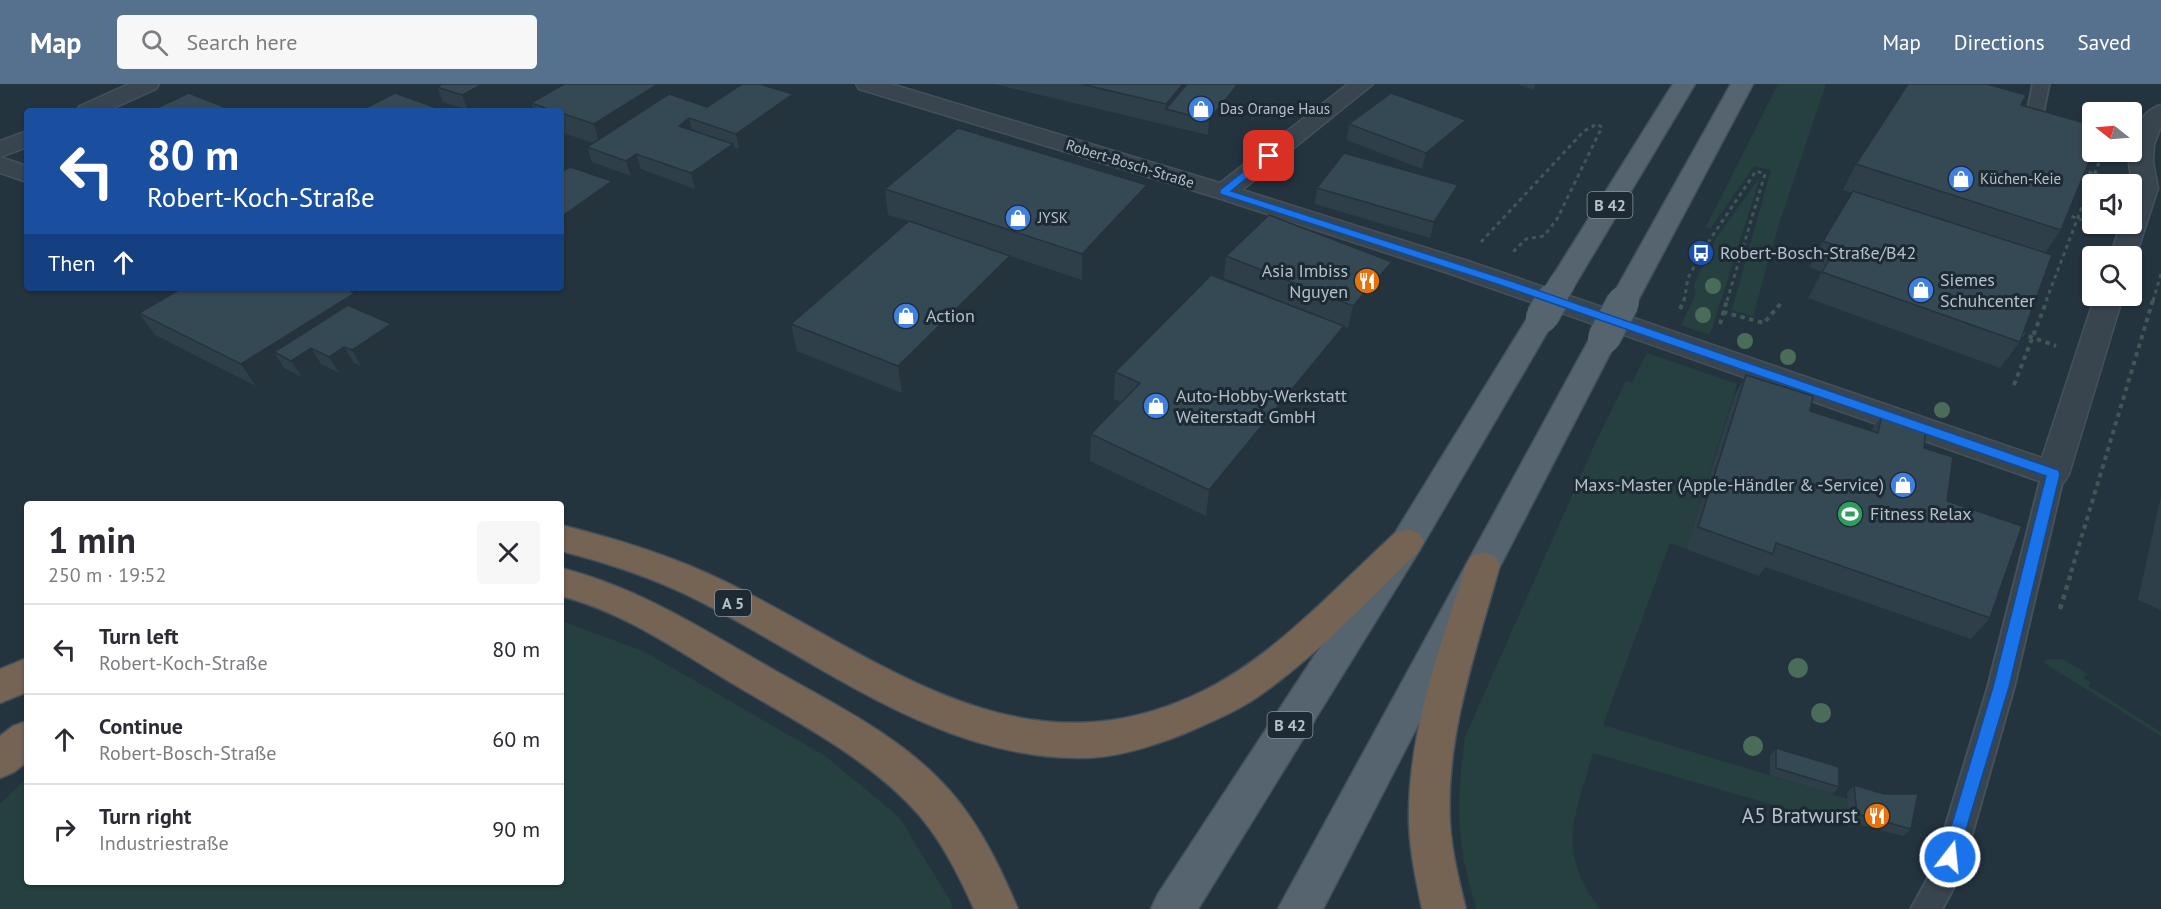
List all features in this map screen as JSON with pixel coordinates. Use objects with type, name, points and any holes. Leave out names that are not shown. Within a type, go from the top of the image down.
[{"type":"highway","name":"A 5","points":[[564,539],[606,549],[714,592],[894,692],[945,716],[994,733],[1044,742],[1093,741],[1130,737],[1175,723],[1218,702],[1255,677],[1294,646],[1407,542]]},
{"type":"highway","points":[[1444,909],[1434,880],[1428,803],[1439,716],[1483,565]]},
{"type":"highway","points":[[564,583],[610,597],[675,631],[850,734],[923,791],[970,852],[996,909]]},
{"type":"highway","points":[[0,687],[24,675]]},
{"type":"highway","points":[[0,760],[24,740]]},
{"type":"main road","name":"B 42","points":[[1173,909],[1407,542],[1684,84]]},
{"type":"main road","points":[[1300,909],[1623,302],[1742,84]]},
{"type":"street","points":[[95,108],[148,84]]},
{"type":"street","name":"Robert-Bosch-Straße","points":[[867,84],[1224,192],[1458,267],[1672,326],[2053,474]]},
{"type":"street","points":[[1224,192],[1362,84]]},
{"type":"street","points":[[2127,246],[2153,185],[2141,162],[2142,145],[2151,122],[2161,112]]},
{"type":"street","points":[[0,150],[24,139]]},
{"type":"street","points":[[0,164],[24,174]]},
{"type":"street","points":[[2053,474],[2106,306]]},
{"type":"lane","points":[[2035,113],[2041,84]]},
{"type":"lane","points":[[1926,909],[1945,876],[1995,707],[2053,474]]},
{"type":"path","points":[[1458,267],[1584,131],[1597,124],[1602,127],[1557,219],[1544,236],[1526,239]]},
{"type":"path","points":[[2014,385],[2099,162]]},
{"type":"path","points":[[1672,326],[1688,295],[1687,282],[1711,235],[1756,171],[1765,174],[1723,312],[1764,323],[1782,302]]},
{"type":"path","points":[[2060,213],[2082,220]]},
{"type":"path","points":[[2060,609],[2161,274]]},
{"type":"green space","points":[[1778,84],[1826,84],[1779,224],[1753,316],[1732,310],[1771,170],[1754,166],[1710,229],[1706,227]]},
{"type":"green space","points":[[1760,177],[1710,335],[1681,325],[1695,297],[1694,284],[1717,237]]},
{"type":"green space","points":[[1647,353],[1737,384],[1686,549],[1670,543],[1603,725],[1848,799],[1851,827],[1593,753],[1575,815],[1573,850],[1577,868],[1586,888],[1600,909],[1477,909],[1465,866],[1460,824],[1460,782],[1465,737],[1598,437],[1626,381],[1632,383]]},
{"type":"green space","points":[[564,622],[643,651],[825,756],[899,817],[951,902],[952,909],[0,909],[0,804],[24,781],[24,885],[564,885]]},
{"type":"green space","points":[[2062,659],[2088,674],[2083,678],[2091,683],[2088,686],[2161,732],[2161,736],[2043,662]]},
{"type":"building","points":[[442,84],[483,84],[462,95],[437,87]]},
{"type":"building","points":[[564,84],[658,84],[594,124],[564,114],[564,108],[545,108],[531,103]]},
{"type":"building","points":[[742,84],[760,84],[793,94],[736,134],[689,118],[679,126],[733,144],[691,173],[636,154],[626,161],[587,147],[669,94],[707,107]]},
{"type":"building","points":[[1081,84],[1183,84],[1166,104]]},
{"type":"building","points":[[1187,84],[1238,84],[1209,120],[1166,109]]},
{"type":"building","name":"Küchen-Keie","points":[[1908,84],[1987,84],[2026,95],[2021,105],[2082,122],[2082,162],[2089,162],[2082,174],[2061,230],[1856,164]]},
{"type":"building","points":[[189,93],[226,108],[156,108]]},
{"type":"building","points":[[395,93],[437,108],[366,108]]},
{"type":"building","points":[[1391,93],[1466,120],[1426,153],[1349,124]]},
{"type":"building","name":"JYSK","points":[[958,128],[1147,185],[1082,254],[885,189]]},
{"type":"building","points":[[1344,153],[1458,185],[1434,222],[1317,188]]},
{"type":"building","points":[[570,167],[612,181],[564,215],[564,170]]},
{"type":"building","name":"Siemes Schuhcenter","points":[[1853,191],[2052,255],[2020,342],[1822,272],[1837,246],[1823,241]]},
{"type":"building","points":[[1269,215],[1392,262],[1353,306],[1226,256]]},
{"type":"building","name":"Action","points":[[909,221],[1010,256],[898,366],[791,324]]},
{"type":"building","points":[[1211,275],[1344,326],[1209,490],[1091,434],[1140,383],[1115,372]]},
{"type":"building","points":[[177,291],[351,291],[355,293],[241,364],[139,313]]},
{"type":"building","points":[[348,305],[391,324],[352,350],[344,347],[329,357],[311,348],[291,361],[274,352]]},
{"type":"building","points":[[1746,375],[1813,396],[1810,411],[1878,433],[1882,414],[1926,428],[1924,448],[1953,457],[1947,501],[2022,526],[1990,618],[1776,543],[1773,554],[1698,527]]},
{"type":"building","points":[[1776,748],[1839,767],[1839,787],[1776,768]]},
{"type":"building","points":[[1854,785],[1884,794],[1918,794],[1911,829],[1857,814]]},
{"type":"place","name":"Das Orange Haus","points":[[1201,109]]},
{"type":"place","name":"Küchen-Keie","points":[[1961,179]]},
{"type":"place","name":"JYSK","points":[[1018,218]]},
{"type":"place","name":"Robert-Bosch-Straße/B42","points":[[1701,253]]},
{"type":"place","name":"Asia Imbiss Nguyen","points":[[1367,281]]},
{"type":"place","name":"Siemes Schuhcenter","points":[[1921,290]]},
{"type":"place","name":"Action","points":[[906,316]]},
{"type":"place","name":"Auto-Hobby-Werkstatt Weiterstadt GmbH","points":[[1156,406]]},
{"type":"place","name":"Maxs-Master (Apple-Händler & -Service)","points":[[1903,485]]},
{"type":"place","name":"Fitness Relax","points":[[1850,514]]},
{"type":"place","name":"A5 Bratwurst","points":[[1877,816]]},
{"type":"route","points":[[1269,156],[1224,192],[1507,284],[2053,474],[2001,687],[1950,857]]}]
